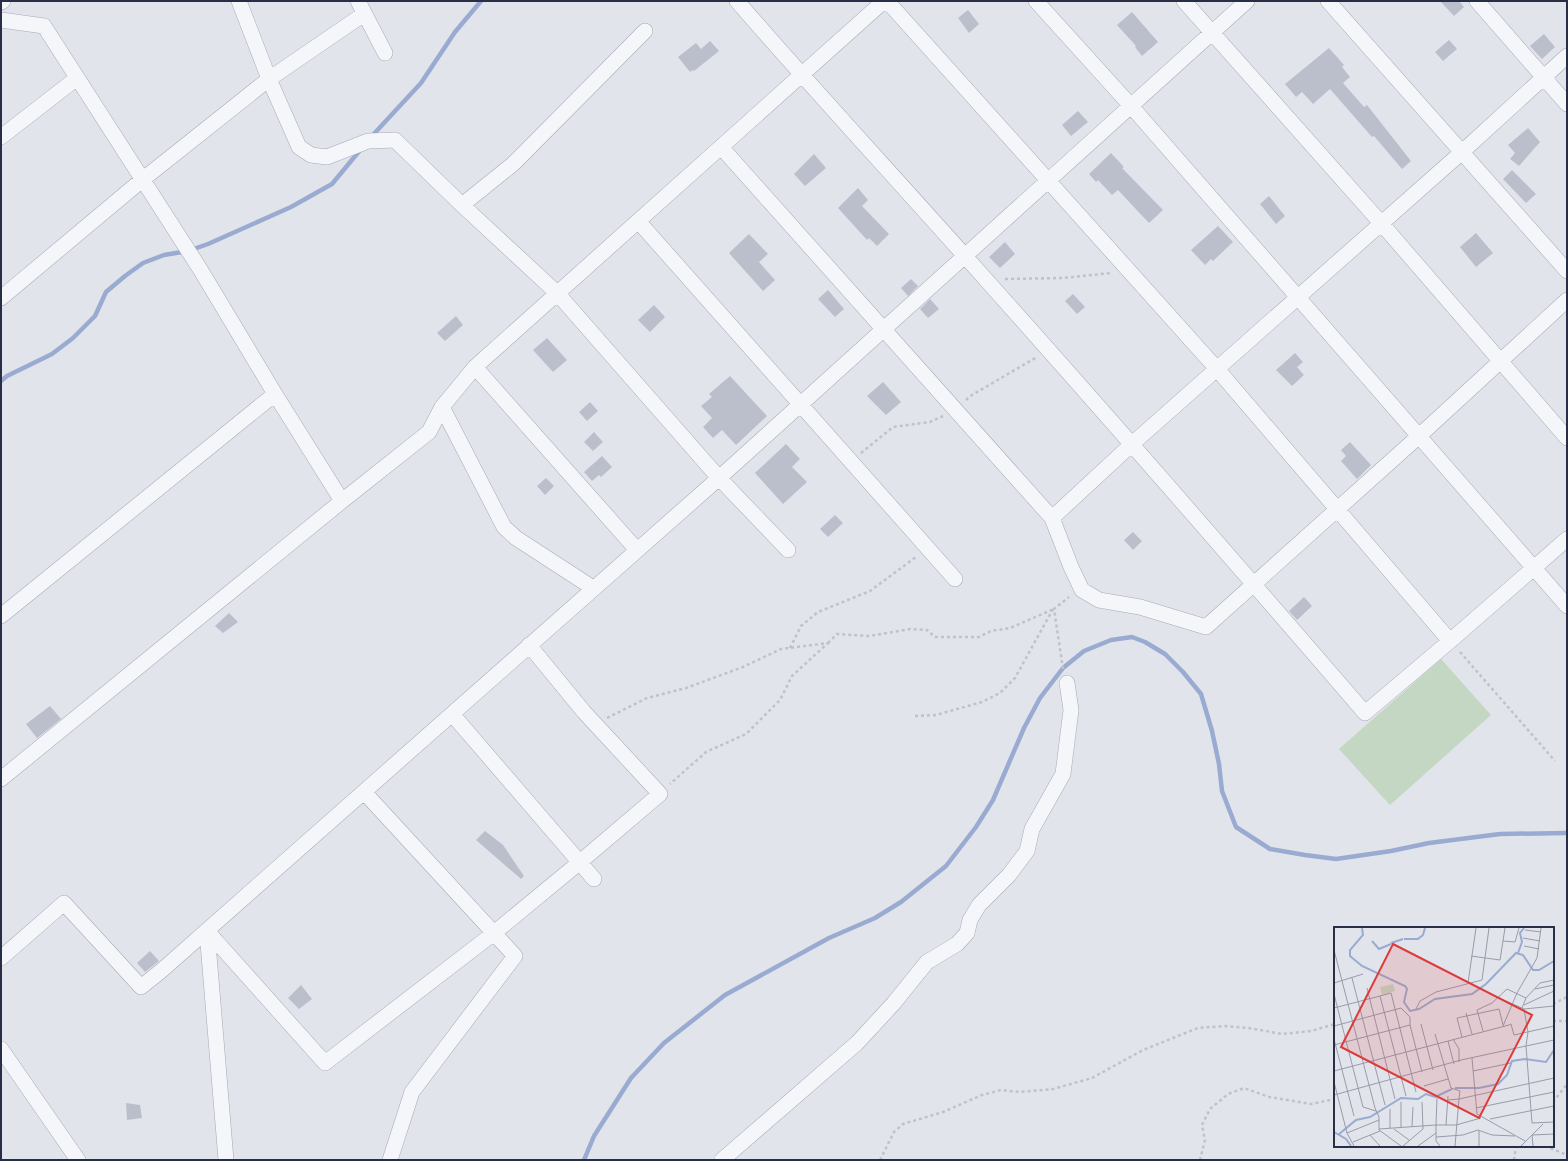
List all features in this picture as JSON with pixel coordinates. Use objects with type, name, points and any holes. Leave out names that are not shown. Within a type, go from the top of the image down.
[{"type":"street","points":[[239,1],[269,79],[299,147],[310,155],[327,157],[368,141],[395,140],[462,205],[557,293],[718,478],[788,550]]},
{"type":"street","points":[[737,1],[801,75],[965,255],[1132,444],[1365,713],[1567,539]]},
{"type":"street","points":[[1,779],[429,432],[442,407],[475,367],[884,1]]},
{"type":"street","points":[[888,1],[1217,369],[1450,641]]},
{"type":"street","points":[[1036,1],[1131,106],[1567,606]]},
{"type":"street","points":[[1184,1],[1382,223],[1567,438]]},
{"type":"street","points":[[1,958],[64,903],[141,987],[207,931],[718,478],[1247,1]]},
{"type":"street","points":[[1328,1],[1567,271]]},
{"type":"street","points":[[1477,1],[1567,104]]},
{"type":"street","points":[[1,298],[142,180],[361,8],[385,53]]},
{"type":"street","points":[[1,20],[44,26],[200,269],[275,394],[342,501]]},
{"type":"street","points":[[462,205],[513,164],[645,31]]},
{"type":"street","points":[[1052,518],[1132,444],[1462,152],[1567,56]]},
{"type":"street","points":[[1,137],[77,78]]},
{"type":"street","points":[[721,147],[1052,518],[1071,567],[1082,590],[1099,600],[1140,607],[1206,627],[1338,510],[1567,300]]},
{"type":"street","points":[[638,221],[954,579]]},
{"type":"street","points":[[475,367],[637,550]]},
{"type":"street","points":[[1,616],[275,394]]},
{"type":"street","points":[[442,407],[504,527],[516,538],[593,588]]},
{"type":"street","points":[[207,931],[326,1063],[494,933],[660,794],[584,712],[529,645]]},
{"type":"street","points":[[722,1160],[857,1043],[893,1004],[927,962],[957,944],[967,934],[970,920],[979,905],[1009,875],[1027,851],[1032,829],[1063,774],[1071,710],[1067,683]]},
{"type":"street","points":[[452,714],[594,879]]},
{"type":"street","points":[[364,792],[515,956],[412,1092],[390,1160]]},
{"type":"street","points":[[207,931],[226,1160]]},
{"type":"street","points":[[1,1049],[78,1160]]},
{"type":"path","points":[[987,280],[1063,278],[1130,271]]},
{"type":"path","points":[[851,461],[892,427],[930,422],[956,410],[972,395],[1049,350]]},
{"type":"path","points":[[790,648],[801,626],[818,612],[870,591],[928,549]]},
{"type":"path","points":[[660,794],[706,752],[746,734],[780,700],[792,676],[837,634],[869,636],[910,629],[927,630],[935,637],[979,637],[991,631],[1010,628],[1054,609],[1065,600],[1082,590]]},
{"type":"path","points":[[1054,609],[1061,657]]},
{"type":"path","points":[[915,716],[936,715],[982,702],[1000,693],[1015,678],[1054,609]]},
{"type":"path","points":[[1450,641],[1555,761]]},
{"type":"path","points":[[584,712],[607,718],[647,698],[686,688],[743,668],[781,649],[828,643]]},
{"type":"path","points":[[1554,1004],[1567,997]]},
{"type":"path","points":[[1554,1021],[1567,1021]]},
{"type":"path","points":[[880,1160],[894,1132],[903,1124],[943,1112],[982,1095],[1001,1090],[1020,1092],[1053,1089],[1092,1078],[1143,1050],[1198,1028],[1224,1026],[1249,1028],[1282,1034],[1311,1031],[1334,1024]]},
{"type":"path","points":[[1554,1101],[1567,1084]]},
{"type":"path","points":[[1200,1160],[1205,1140],[1202,1125],[1210,1109],[1228,1094],[1244,1088],[1269,1097],[1311,1104],[1334,1100]]},
{"type":"path","points":[[1514,1160],[1516,1147]]},
{"type":"path","points":[[1547,1147],[1567,1155]]},
{"type":"green space","points":[[1441,659],[1491,715],[1390,805],[1339,749]]},
{"type":"building","points":[[1440,1],[1459,1],[1464,7],[1454,16]]},
{"type":"building","points":[[968,10],[979,24],[969,33],[958,18]]},
{"type":"building","points":[[1132,12],[1158,42],[1142,56],[1135,47],[1136,46],[1117,25]]},
{"type":"building","points":[[1544,34],[1555,47],[1542,59],[1530,46]]},
{"type":"building","points":[[1449,40],[1457,49],[1443,61],[1435,52]]},
{"type":"building","points":[[710,41],[719,51],[694,71],[693,70],[690,72],[678,57],[696,43],[701,49]]},
{"type":"building","points":[[1329,48],[1344,65],[1342,67],[1350,77],[1343,83],[1364,107],[1367,105],[1411,161],[1402,169],[1374,136],[1372,137],[1330,89],[1313,104],[1302,92],[1296,97],[1285,84]]},
{"type":"building","points":[[1078,111],[1088,122],[1071,136],[1062,125]]},
{"type":"building","points":[[1528,128],[1540,142],[1519,166],[1510,159],[1515,153],[1508,145]]},
{"type":"building","points":[[1111,153],[1124,167],[1122,168],[1163,210],[1149,223],[1118,190],[1112,195],[1098,180],[1096,182],[1089,174]]},
{"type":"building","points":[[814,154],[826,168],[805,186],[794,174]]},
{"type":"building","points":[[1512,170],[1536,194],[1526,203],[1503,179]]},
{"type":"building","points":[[858,188],[868,200],[862,206],[889,234],[877,246],[869,238],[867,240],[838,208]]},
{"type":"building","points":[[1269,196],[1285,216],[1276,224],[1260,204]]},
{"type":"building","points":[[1218,226],[1233,242],[1213,261],[1211,259],[1205,265],[1191,250]]},
{"type":"building","points":[[1476,233],[1493,253],[1476,267],[1460,247]]},
{"type":"building","points":[[749,234],[768,254],[759,262],[775,280],[763,291],[729,253]]},
{"type":"building","points":[[1005,242],[1015,254],[1000,268],[989,257]]},
{"type":"building","points":[[911,279],[918,286],[908,296],[901,288]]},
{"type":"building","points":[[828,290],[844,309],[835,317],[818,299]]},
{"type":"building","points":[[1073,294],[1085,307],[1077,314],[1065,301]]},
{"type":"building","points":[[930,299],[939,309],[928,318],[920,309]]},
{"type":"building","points":[[654,305],[665,317],[650,332],[638,320]]},
{"type":"building","points":[[456,316],[463,325],[445,341],[437,333]]},
{"type":"building","points":[[547,338],[567,360],[553,372],[533,350]]},
{"type":"building","points":[[1295,353],[1303,362],[1297,367],[1304,375],[1292,386],[1276,370]]},
{"type":"building","points":[[730,376],[767,416],[736,445],[722,430],[713,438],[703,427],[712,418],[701,406],[712,397],[709,394]]},
{"type":"building","points":[[883,382],[901,402],[886,415],[867,396]]},
{"type":"building","points":[[590,402],[598,411],[587,421],[579,412]]},
{"type":"building","points":[[594,432],[603,442],[593,451],[584,442]]},
{"type":"building","points":[[1350,442],[1371,465],[1357,479],[1341,461],[1346,456],[1341,450]]},
{"type":"building","points":[[786,444],[800,459],[792,467],[807,482],[783,504],[755,473]]},
{"type":"building","points":[[602,456],[612,467],[601,477],[599,475],[592,481],[584,472]]},
{"type":"building","points":[[546,478],[554,486],[545,495],[537,486]]},
{"type":"building","points":[[835,515],[843,523],[828,537],[820,529]]},
{"type":"building","points":[[1133,532],[1142,541],[1133,550],[1124,540]]},
{"type":"building","points":[[1304,597],[1312,606],[1297,620],[1289,611]]},
{"type":"building","points":[[229,613],[238,622],[223,633],[215,626]]},
{"type":"building","points":[[50,706],[61,719],[37,738],[26,724]]},
{"type":"building","points":[[485,831],[503,845],[524,876],[521,879],[476,840]]},
{"type":"building","points":[[150,951],[159,961],[145,972],[137,963]]},
{"type":"building","points":[[301,985],[312,999],[299,1009],[288,998]]},
{"type":"building","points":[[126,1103],[140,1105],[142,1118],[127,1120]]},
{"type":"waterway","points":[[371,137],[421,83],[455,32],[481,1]]},
{"type":"waterway","points":[[1,381],[7,376],[52,354],[73,338],[95,316],[106,292],[143,263],[164,255],[188,251],[208,244],[291,207],[332,184],[361,149]]},
{"type":"waterway","points":[[584,1160],[594,1136],[631,1078],[664,1043],[725,995],[829,938],[875,918],[901,902],[946,866],[976,827],[993,800],[1024,728],[1040,698],[1063,668],[1084,651],[1111,640],[1132,637],[1145,642],[1165,654],[1183,672],[1201,694],[1212,731],[1219,764],[1222,791],[1236,827],[1270,849],[1336,859],[1391,851],[1429,843],[1500,834],[1567,833]]}]
